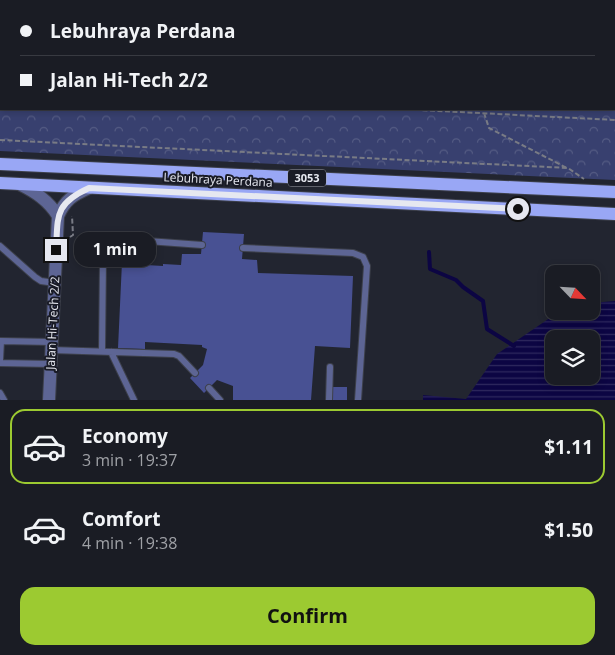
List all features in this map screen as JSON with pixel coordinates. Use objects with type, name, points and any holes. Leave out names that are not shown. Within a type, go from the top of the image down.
[{"type":"main road","name":"Lebuhraya Perdana","points":[[0,164],[610,192]]},
{"type":"main road","name":"Lebuhraya Perdana","points":[[0,183],[615,214]]},
{"type":"street","points":[[19,184],[40,196],[52,206],[58,216]]},
{"type":"street","points":[[58,216],[66,201],[73,195],[89,188]]},
{"type":"street","name":"Jalan Hi-Tech 2/2","points":[[49,400],[58,216]]},
{"type":"lane","points":[[102,351],[103,258],[112,242],[120,239],[202,245]]},
{"type":"lane","points":[[0,246],[35,278],[55,283]]},
{"type":"lane","points":[[243,248],[353,253],[363,258],[367,266],[358,400]]},
{"type":"lane","points":[[51,364],[0,362],[1,338],[111,352],[174,354],[179,356],[195,373]]},
{"type":"lane","points":[[111,352],[134,400]]},
{"type":"lane","points":[[328,400],[330,367]]},
{"type":"lane","points":[[209,388],[220,400]]},
{"type":"lane","points":[[0,393],[4,400]]},
{"type":"path","points":[[421,110],[615,120]]},
{"type":"path","points":[[484,113],[489,128],[568,168],[610,192]]},
{"type":"path","points":[[0,140],[568,168]]},
{"type":"path","points":[[56,250],[73,235],[72,212]]},
{"type":"green space","points":[[0,110],[615,110],[615,180],[0,151]]},
{"type":"shaded area","points":[[615,301],[615,400],[423,400],[423,395],[466,399],[497,354],[547,320],[600,320],[600,302]]},
{"type":"building","points":[[203,232],[244,234],[242,259],[257,260],[258,273],[353,276],[350,348],[315,346],[311,400],[233,400],[233,386],[217,380],[204,393],[190,378],[203,365],[207,349],[202,347],[202,345],[145,342],[145,349],[118,348],[122,262],[163,266],[163,264],[181,265],[182,254],[201,254]]},
{"type":"building","points":[[333,387],[347,387],[347,400],[333,400]]},
{"type":"waterway","points":[[429,252],[430,269],[456,280],[483,301],[487,329],[514,346]]},
{"type":"route","points":[[56,250],[58,216],[62,206],[73,195],[89,188],[518,209]]}]
